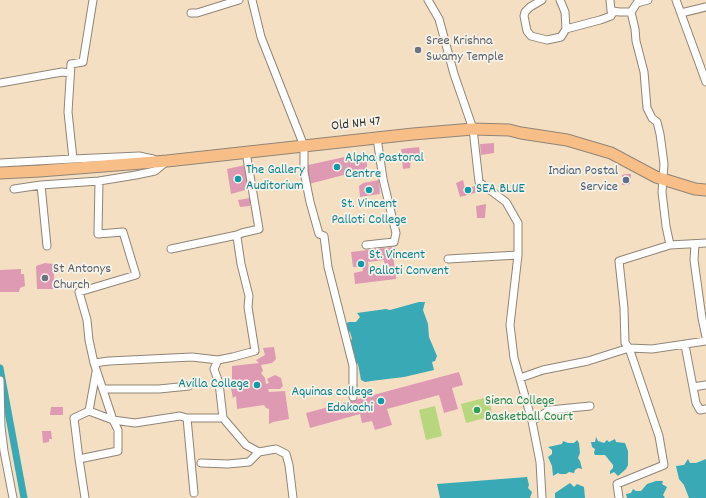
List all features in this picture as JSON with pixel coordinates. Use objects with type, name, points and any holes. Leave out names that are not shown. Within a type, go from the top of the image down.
[{"type":"main road","name":"Old NH 47","points":[[0,172],[47,171],[167,161],[473,129],[509,130],[567,140],[611,153],[656,177],[695,189],[706,190]]},
{"type":"street","points":[[73,159],[68,112],[71,64],[83,62],[93,0]]},
{"type":"street","points":[[191,13],[197,13],[239,0]]},
{"type":"street","points":[[252,0],[261,37],[304,146],[304,172],[310,202],[319,234],[324,236],[328,267],[353,366],[353,397]]},
{"type":"street","points":[[428,0],[439,19],[454,74],[473,129],[479,182],[506,202],[518,223],[518,255],[510,325],[514,358],[532,421],[540,462],[542,498]]},
{"type":"street","points":[[542,0],[530,7],[524,16],[527,31],[531,36],[547,40],[561,37],[566,29],[565,12],[560,0]]},
{"type":"street","points":[[610,0],[611,11],[631,12]]},
{"type":"street","points":[[648,0],[637,4],[631,12],[644,72],[647,108],[652,118],[657,122],[660,134],[664,164],[662,192],[663,208],[670,245]]},
{"type":"street","points":[[676,0],[706,82]]},
{"type":"street","points":[[681,13],[706,6]]},
{"type":"street","points":[[566,29],[611,16],[614,11]]},
{"type":"street","points":[[0,83],[62,72],[70,73]]},
{"type":"street","points":[[366,245],[394,242],[396,233],[383,179],[377,138]]},
{"type":"street","points":[[171,249],[259,229],[246,152]]},
{"type":"street","points":[[0,163],[139,156],[167,161]]},
{"type":"street","points":[[14,189],[136,176],[155,171],[167,161]]},
{"type":"street","points":[[79,459],[95,454],[118,451],[118,430],[113,420],[95,367],[89,340],[87,320],[79,292],[136,275],[123,232],[98,234],[99,181]]},
{"type":"street","points":[[41,185],[47,246]]},
{"type":"street","points":[[95,367],[109,361],[192,357],[218,360],[256,351],[248,307],[249,296],[241,264],[237,235]]},
{"type":"street","points":[[619,498],[617,484],[664,465],[659,436],[629,348],[625,343],[620,261],[670,245],[706,243]]},
{"type":"street","points":[[695,244],[694,260],[706,337]]},
{"type":"street","points":[[448,259],[518,255]]},
{"type":"street","points":[[520,378],[543,370],[588,361],[629,348],[652,349],[706,341]]},
{"type":"street","points":[[685,344],[696,403],[700,410],[706,409]]},
{"type":"street","points":[[218,360],[214,369],[219,383],[223,418],[246,445],[259,452]]},
{"type":"street","points":[[89,411],[95,367]]},
{"type":"street","points":[[0,380],[1,427],[4,451],[14,498]]},
{"type":"street","points":[[693,387],[706,385]]},
{"type":"street","points":[[103,389],[159,389],[189,386]]},
{"type":"street","points":[[532,421],[550,410],[590,406]]},
{"type":"street","points":[[85,498],[74,418],[89,411],[113,420],[135,422],[180,416],[187,418],[223,418]]},
{"type":"street","points":[[187,418],[194,493]]},
{"type":"street","points":[[201,463],[228,464],[249,462],[259,452],[276,449],[286,454],[289,465],[293,498]]},
{"type":"green space","name":"Siena College Basketball Court","points":[[488,397],[493,416],[466,423],[461,404]]},
{"type":"green space","points":[[435,406],[442,436],[426,440],[419,410]]},
{"type":"water","points":[[419,302],[425,302],[423,310],[428,324],[429,337],[437,356],[435,361],[432,362],[434,370],[404,377],[365,382],[361,380],[358,364],[353,361],[355,354],[349,349],[349,342],[352,339],[350,332],[346,330],[346,325],[348,322],[356,322],[360,317],[357,313],[386,309],[390,310]]},
{"type":"water","points":[[596,437],[598,441],[604,443],[607,440],[609,442],[615,439],[616,442],[625,443],[628,451],[628,465],[626,469],[618,476],[614,472],[610,474],[613,465],[605,455],[595,455],[595,449],[592,447],[591,442],[595,442]]},
{"type":"water","points":[[577,440],[579,443],[580,453],[578,458],[582,469],[578,468],[574,473],[558,473],[553,476],[552,466],[548,457],[552,454],[552,450],[548,447],[562,444],[563,441],[574,443]]},
{"type":"water","points":[[688,459],[690,463],[696,463],[706,459],[706,498],[689,498],[684,485],[679,479],[676,466],[684,465]]},
{"type":"water","points":[[527,477],[529,485],[528,488],[532,492],[530,498],[440,498],[437,484]]},
{"type":"water","points":[[656,481],[663,481],[662,484],[667,487],[663,495],[665,498],[627,498],[626,494],[631,493],[633,489],[636,491],[641,491],[647,484]]},
{"type":"water","points":[[570,483],[574,487],[577,484],[584,487],[585,498],[555,498],[555,493]]},
{"type":"building","points":[[494,143],[494,153],[481,155],[480,144]]},
{"type":"building","points":[[419,147],[421,159],[411,160],[410,168],[403,169],[401,149]]},
{"type":"building","name":"Alpha Pastoral Centre","points":[[363,153],[367,161],[367,169],[309,184],[306,169],[308,165]]},
{"type":"building","name":"The Gallery Auditorium","points":[[245,165],[249,189],[231,194],[227,169]]},
{"type":"building","name":"Indian Postal Service","points":[[631,174],[630,184],[622,185],[622,175]]},
{"type":"building","name":"St. Vincent Palloti College","points":[[379,180],[380,194],[360,197],[359,186],[363,183]]},
{"type":"building","name":"SEA BLUE","points":[[463,180],[465,188],[476,186],[478,192],[460,197],[456,183]]},
{"type":"building","points":[[250,198],[250,206],[240,207],[238,200]]},
{"type":"building","points":[[486,204],[485,218],[477,218],[476,206]]},
{"type":"building","name":"St. Vincent Palloti Convent","points":[[392,247],[396,279],[355,284],[354,273],[363,271],[362,266],[353,267],[351,252]],"holes":[[[384,260],[385,272],[370,274],[368,262]]]},
{"type":"building","name":"St Antonys Church","points":[[45,263],[53,264],[55,289],[37,289],[36,266]]},
{"type":"building","points":[[21,269],[21,274],[24,274],[25,286],[20,288],[19,292],[0,292],[0,270]]},
{"type":"building","name":"Avilla College","points":[[274,347],[276,359],[272,363],[261,365],[263,371],[261,373],[265,378],[266,384],[269,383],[267,379],[275,375],[281,378],[283,386],[280,389],[268,389],[269,392],[285,391],[289,419],[269,424],[269,409],[264,405],[237,409],[236,396],[233,398],[230,384],[232,383],[232,366],[259,363],[256,360],[265,355],[263,348]]},
{"type":"building","name":"Aquinas college Edakochi","points":[[459,372],[463,385],[452,388],[458,409],[444,413],[439,395],[387,409],[392,425],[375,430],[372,421],[362,423],[360,414],[310,428],[306,413]]},
{"type":"building","points":[[51,407],[63,407],[63,415],[50,415]]},
{"type":"building","points":[[42,431],[51,431],[52,439],[49,439],[49,442],[43,443]]},
{"type":"waterway","points":[[0,368],[24,498]]},
{"type":"place","name":"Sree Krishna Swamy Temple","points":[[418,50]]},
{"type":"place","name":"Alpha Pastoral Centre","points":[[337,167]]},
{"type":"place","name":"The Gallery Auditorium","points":[[238,179]]},
{"type":"place","name":"Indian Postal Service","points":[[626,180]]},
{"type":"place","name":"St. Vincent Palloti College","points":[[369,190]]},
{"type":"place","name":"SEA BLUE","points":[[468,190]]},
{"type":"place","name":"St. Vincent Palloti Convent","points":[[361,264]]},
{"type":"place","name":"St Antonys Church","points":[[45,278]]},
{"type":"place","name":"Avilla College","points":[[257,385]]},
{"type":"place","name":"Aquinas college Edakochi","points":[[381,401]]},
{"type":"place","name":"Siena College Basketball Court","points":[[477,410]]}]
